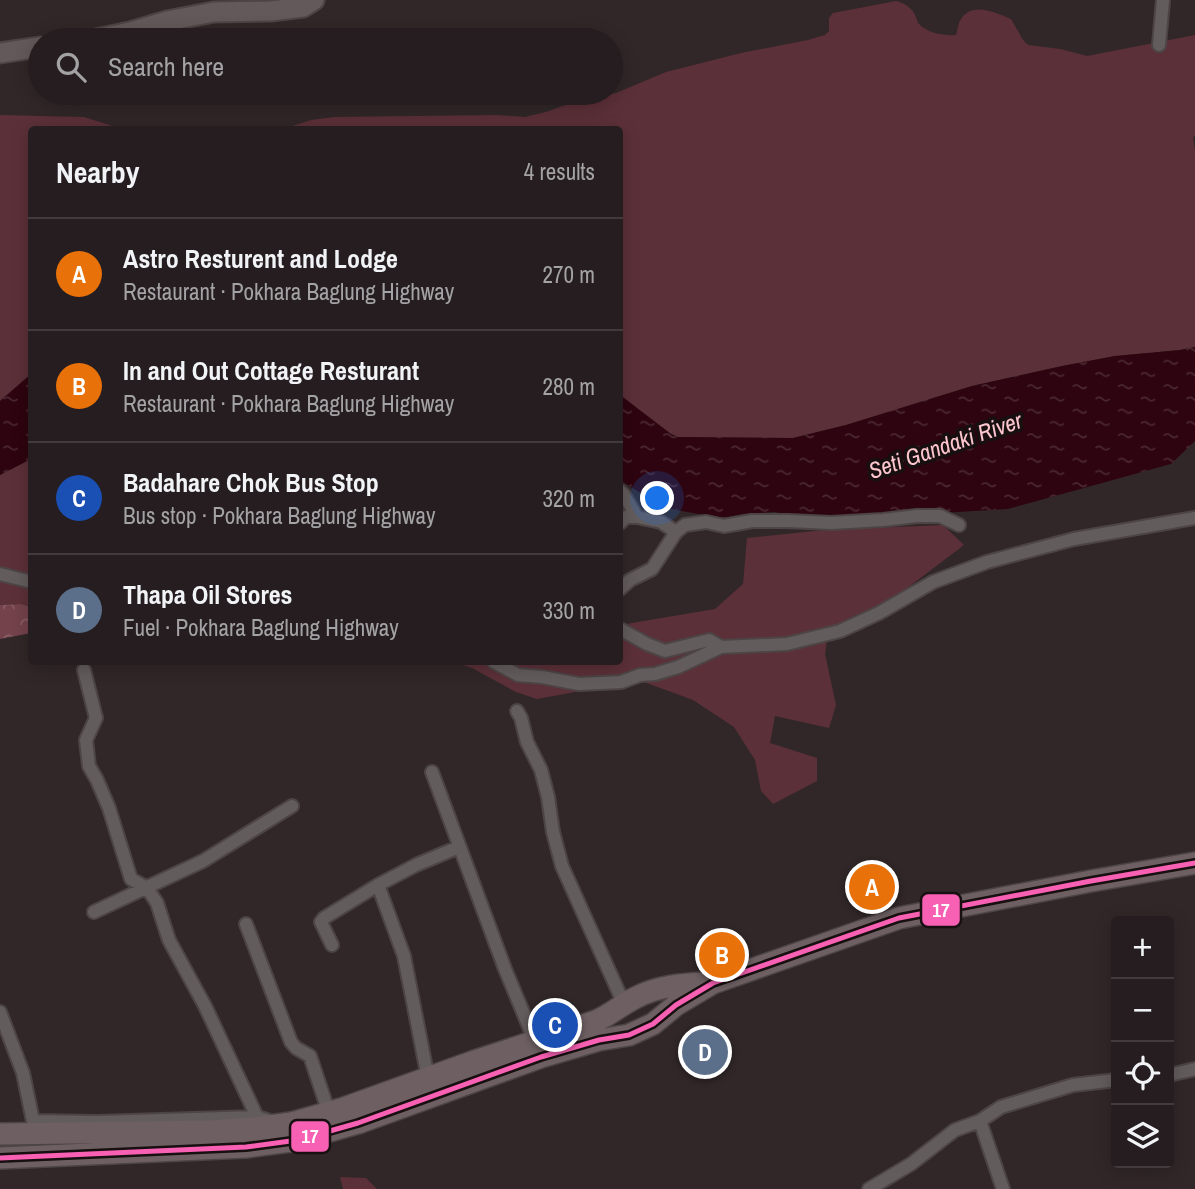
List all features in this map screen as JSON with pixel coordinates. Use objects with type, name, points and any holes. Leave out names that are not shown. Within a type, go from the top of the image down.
[{"type":"highway","points":[[0,1158],[246,1147],[327,1133],[541,1057],[599,1040],[629,1035],[653,1024],[676,1005],[713,983],[899,918],[1195,863]]},
{"type":"highway","points":[[0,1134],[210,1131],[278,1125],[329,1113],[608,1016],[646,993],[667,987],[713,983]]},
{"type":"main road","points":[[143,28],[214,12],[303,7],[314,0]]},
{"type":"main road","points":[[0,53],[28,49]]},
{"type":"street","points":[[1159,46],[1163,0]]},
{"type":"street","points":[[623,494],[637,517]]},
{"type":"street","points":[[623,586],[652,569],[676,532],[685,525],[706,522],[724,526],[752,521],[831,523],[940,516],[959,525]]},
{"type":"street","points":[[623,520],[626,517],[637,517],[661,522],[676,532]]},
{"type":"street","points":[[500,665],[518,675],[579,684],[621,682],[678,667],[721,647],[787,644],[841,631],[933,582],[987,562],[1074,539],[1195,518]]},
{"type":"street","points":[[0,574],[28,581]]},
{"type":"street","points":[[623,631],[665,651],[709,640],[721,647]]},
{"type":"street","points":[[84,670],[96,718],[86,740],[89,766],[109,808],[131,879],[147,888],[157,903],[169,940],[215,1027],[257,1117]]},
{"type":"street","points":[[517,711],[522,718],[527,743],[541,771],[548,797],[552,832],[562,866],[624,1004]]},
{"type":"street","points":[[432,772],[505,969],[535,1041]]},
{"type":"street","points":[[94,912],[203,861],[292,806]]},
{"type":"street","points":[[331,945],[321,922],[324,918],[378,885],[459,846]]},
{"type":"street","points":[[378,885],[404,956],[428,1078]]},
{"type":"street","points":[[246,924],[291,1042],[310,1056],[329,1113]]},
{"type":"street","points":[[0,1012],[23,1073],[33,1121],[98,1122],[257,1117],[278,1125]]},
{"type":"street","points":[[1174,1074],[1195,1069]]},
{"type":"street","points":[[869,1189],[911,1164],[955,1130],[979,1121],[1002,1107],[1073,1085],[1111,1081]]},
{"type":"street","points":[[979,1121],[1003,1189]]},
{"type":"shaded area","points":[[896,1],[910,8],[918,23],[926,29],[956,35],[963,16],[975,10],[982,10],[1011,19],[1028,45],[1087,56],[1195,35],[1195,347],[1115,356],[972,386],[846,425],[793,438],[678,437],[623,397],[623,126],[292,126],[334,117],[525,117],[566,105],[623,105],[623,90],[666,72],[825,35],[829,31],[829,18],[833,13]]},
{"type":"shaded area","points":[[0,115],[84,117],[112,126],[28,126],[28,377],[0,401]]},
{"type":"shaded area","points":[[28,461],[28,606],[0,605],[0,475]]},
{"type":"shaded area","points":[[943,525],[964,545],[902,592],[828,633],[825,654],[836,705],[829,728],[775,716],[770,743],[817,758],[817,781],[773,804],[761,791],[755,760],[734,727],[693,700],[644,682],[537,699],[516,692],[462,665],[623,665],[623,624],[715,609],[743,584],[747,538],[824,530]]},
{"type":"shaded area","points":[[340,1177],[366,1178],[377,1189],[343,1189]]},
{"type":"green space","points":[[0,605],[28,606],[28,634],[0,639]]},
{"type":"water","name":"Seti Gandaki River","points":[[1195,347],[1195,441],[1171,464],[1008,509],[859,518],[807,517],[774,512],[716,517],[664,508],[623,482],[623,397],[678,437],[793,438],[846,425],[972,386],[1115,356]]},
{"type":"water","points":[[28,377],[28,461],[0,475],[0,401]]},
{"type":"transit line","name":"17","points":[[0,1158],[246,1147],[298,1140],[358,1123],[541,1057],[599,1040],[629,1035],[653,1024],[676,1005],[713,983],[899,918],[1195,863]]},
{"type":"place","name":"Astro Resturent and Lodge","points":[[872,887]]},
{"type":"place","name":"In and Out Cottage Resturant","points":[[722,955]]},
{"type":"place","name":"Badahare Chok Bus Stop","points":[[555,1025]]},
{"type":"place","name":"Thapa Oil Stores","points":[[705,1052]]}]
